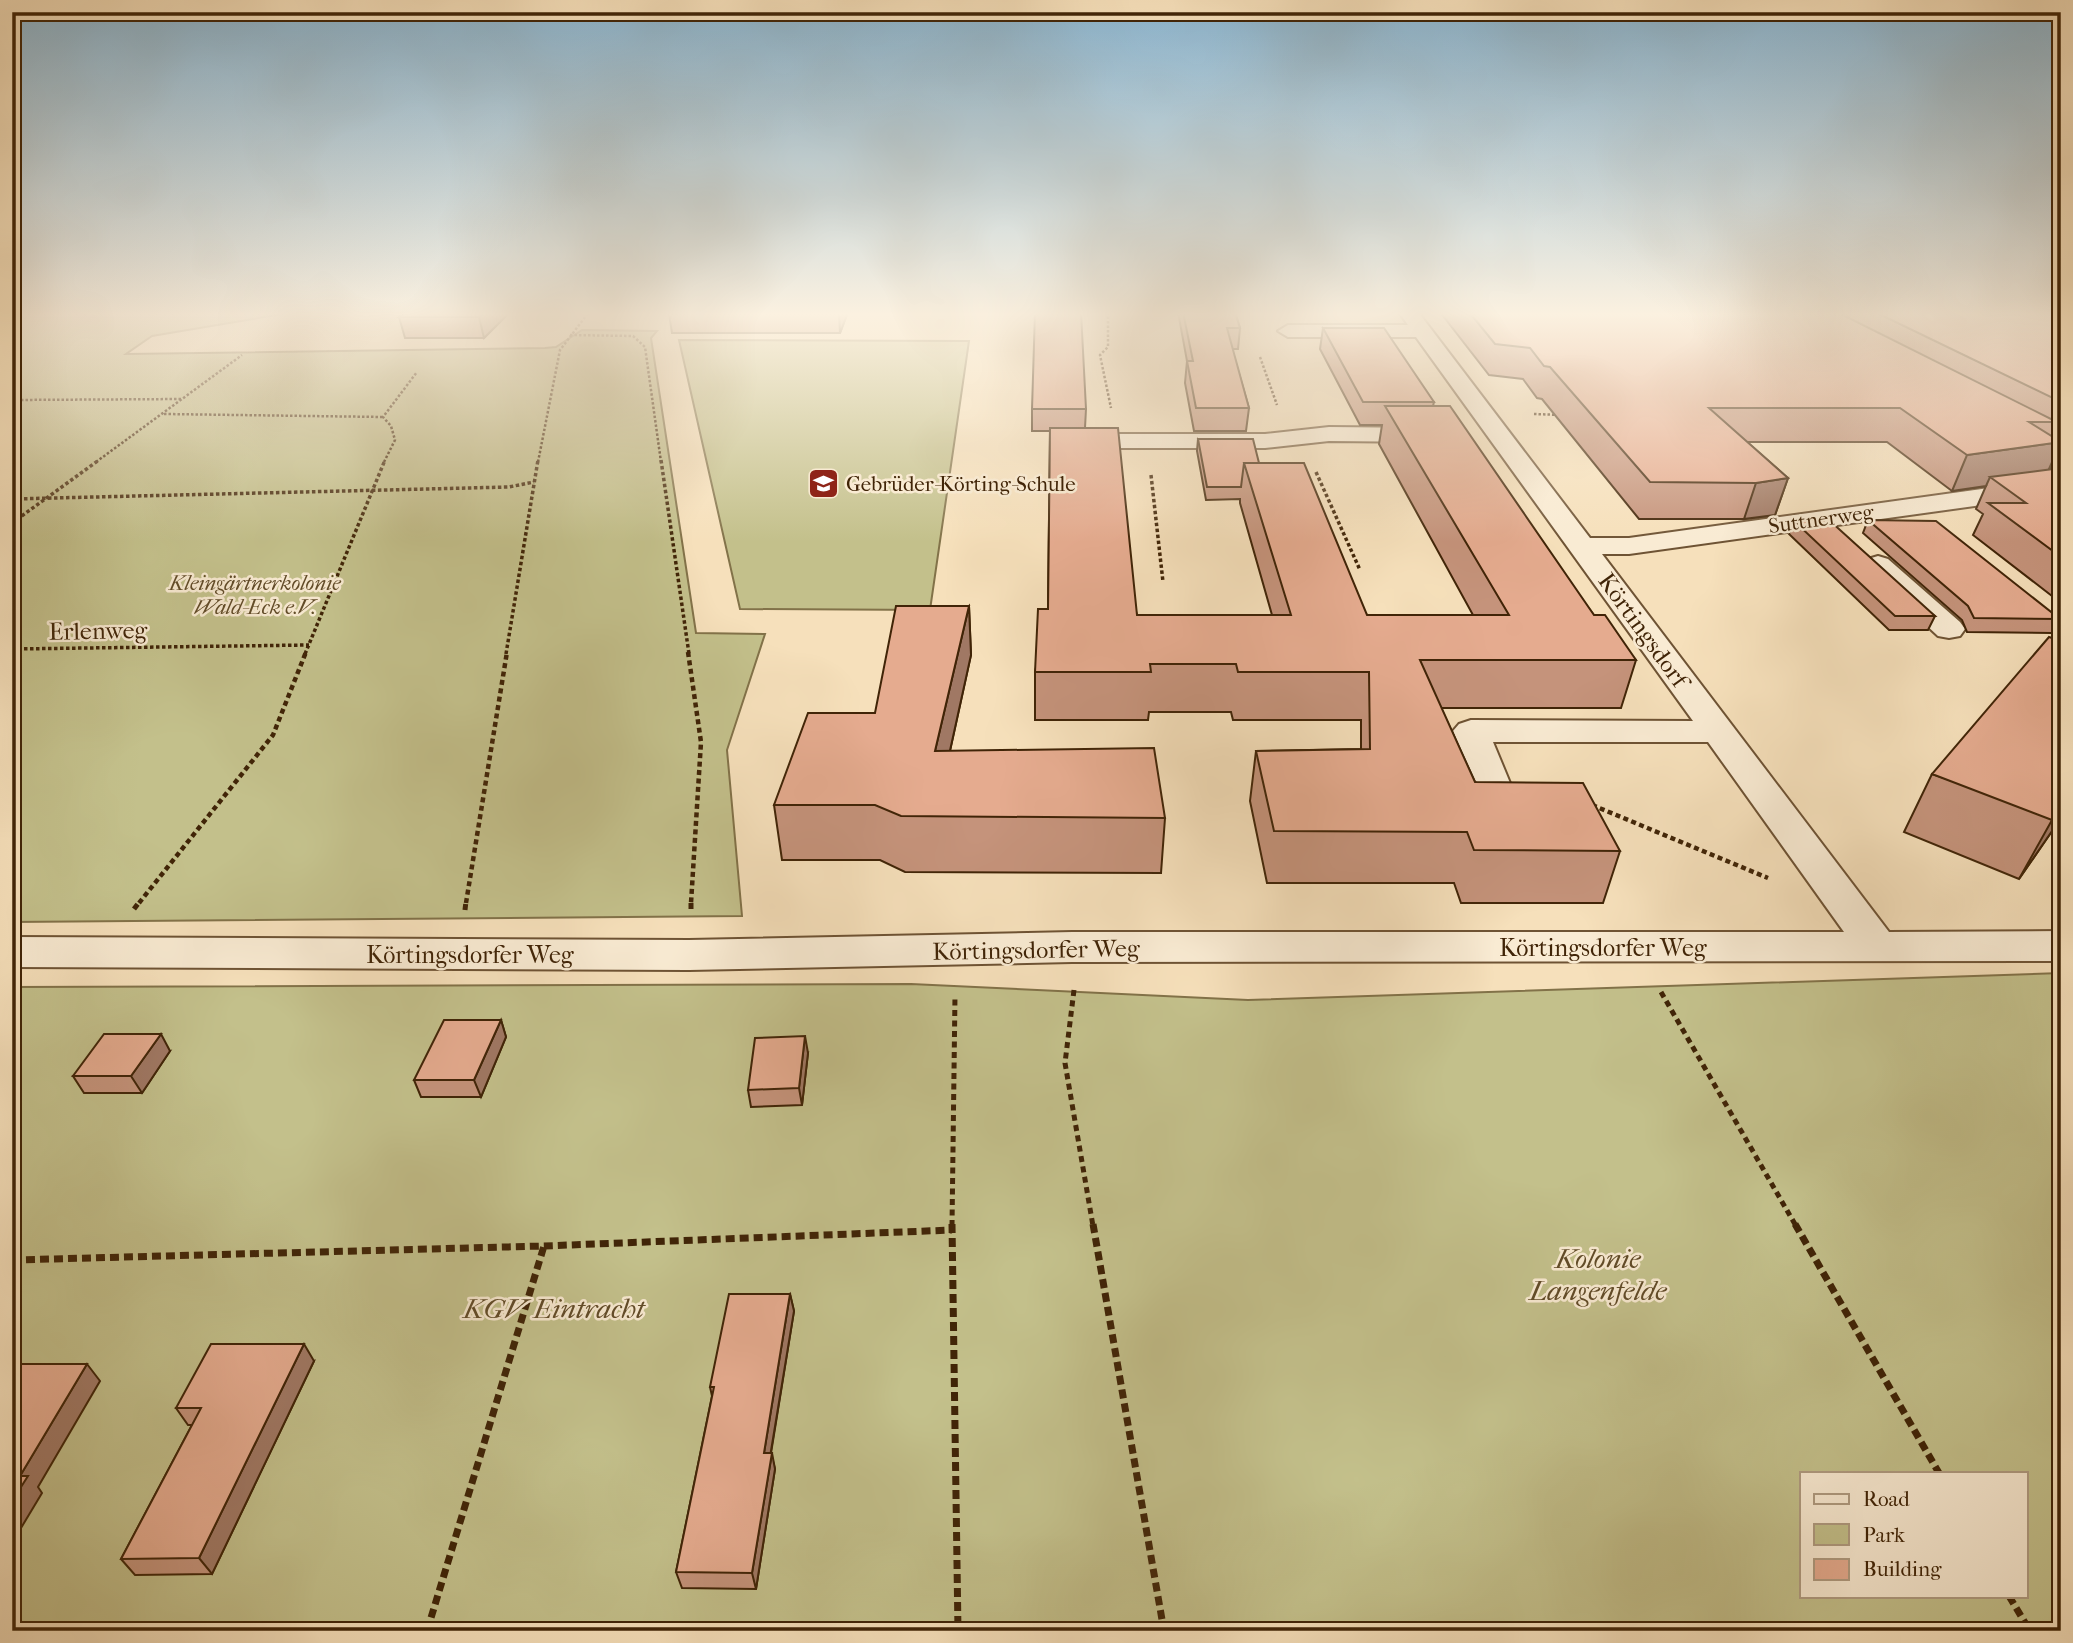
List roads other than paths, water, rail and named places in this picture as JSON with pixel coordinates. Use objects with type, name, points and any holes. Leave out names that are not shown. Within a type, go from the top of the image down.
[{"type":"street","name":"Körtingsdorf","points":[[1456,389],[1481,430],[1580,545],[1878,947]]},
{"type":"street","points":[[1119,441],[1295,438],[1329,434],[1481,430]]},
{"type":"street","name":"Suttnerweg","points":[[1580,545],[1629,546],[2061,486]]},
{"type":"street","points":[[1916,506],[1947,531]]},
{"type":"street","points":[[1826,518],[1950,629]]},
{"type":"street","points":[[1491,783],[1471,731],[1717,732]]},
{"type":"street","name":"Körtingsdorfer Weg","points":[[12,952],[689,955],[1072,947],[1636,949],[2061,946]]},
{"type":"place","name":"Gebrüder-Körting-Schule","points":[[823,484]]},
{"type":"park label","name":"Kleingärtnerkolonie Wald-Eck e.V.","points":[[255,595]]},
{"type":"park label","name":"Kolonie Langenfelde","points":[[1598,1274]]},
{"type":"park label","name":"KGV Eintracht","points":[[554,1308]]}]
